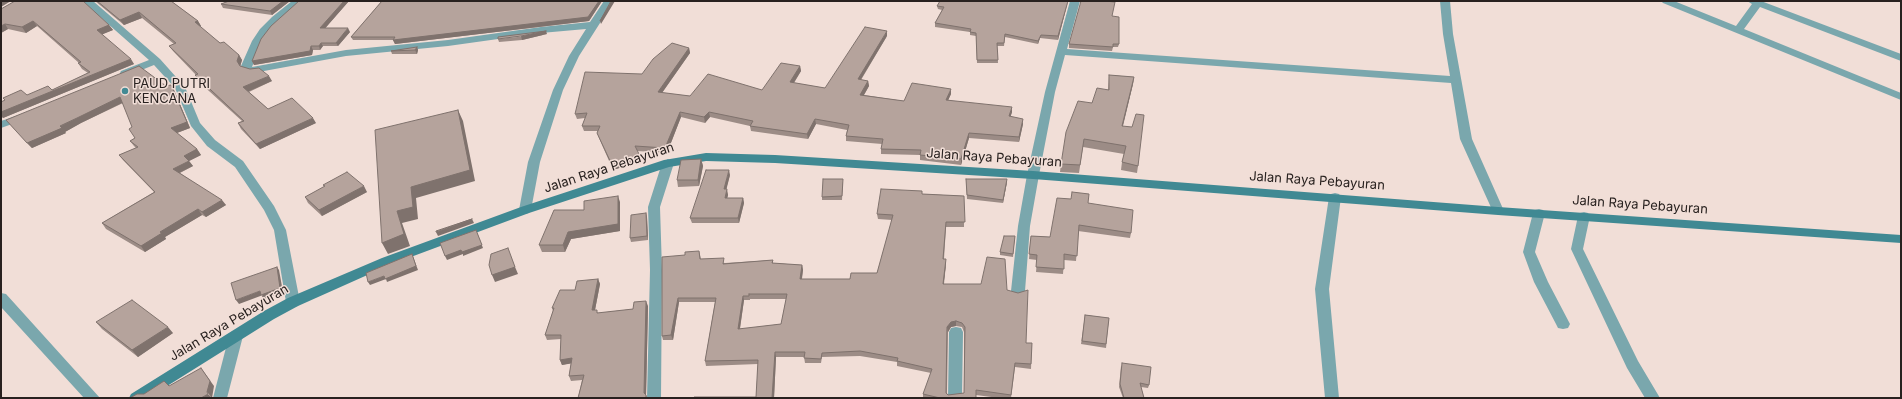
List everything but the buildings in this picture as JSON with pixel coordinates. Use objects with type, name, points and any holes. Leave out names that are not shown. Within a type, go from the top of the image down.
[{"type":"main road","name":"Jalan Raya Pebayuran","points":[[136,398],[293,302],[387,261],[525,210],[668,163],[706,157],[775,158],[1033,175],[1498,211],[1901,239]]},
{"type":"street","points":[[87,1],[156,60],[180,87],[195,124],[211,143],[238,164],[270,209],[280,230],[293,302]]},
{"type":"street","points":[[298,1],[275,19],[257,41],[246,66],[248,69],[253,70],[266,68],[346,53],[448,43],[541,30],[594,25]]},
{"type":"street","points":[[525,210],[534,162],[558,90],[574,56],[609,1]]},
{"type":"street","points":[[1018,291],[1024,226],[1033,175],[1050,92],[1075,1]]},
{"type":"street","points":[[1445,1],[1466,139],[1498,211]]},
{"type":"street","points":[[1666,1],[1901,97]]},
{"type":"street","points":[[1738,30],[1755,2],[1901,58]]},
{"type":"street","points":[[1061,52],[1456,80]]},
{"type":"street","points":[[114,78],[156,60]]},
{"type":"street","points":[[1,125],[33,112]]},
{"type":"street","points":[[654,398],[656,286],[654,207],[668,163]]},
{"type":"street","points":[[1332,398],[1322,289],[1335,198]]},
{"type":"street","points":[[1539,213],[1529,252],[1541,282],[1562,324]]},
{"type":"street","points":[[1584,216],[1578,249],[1632,364],[1654,398]]},
{"type":"street","points":[[1,298],[93,398]]},
{"type":"street","points":[[955,398],[956,332]]},
{"type":"street","points":[[220,398],[236,336]]},
{"type":"place","name":"PAUD PUTRI KENCANA","points":[[125,91]]}]
